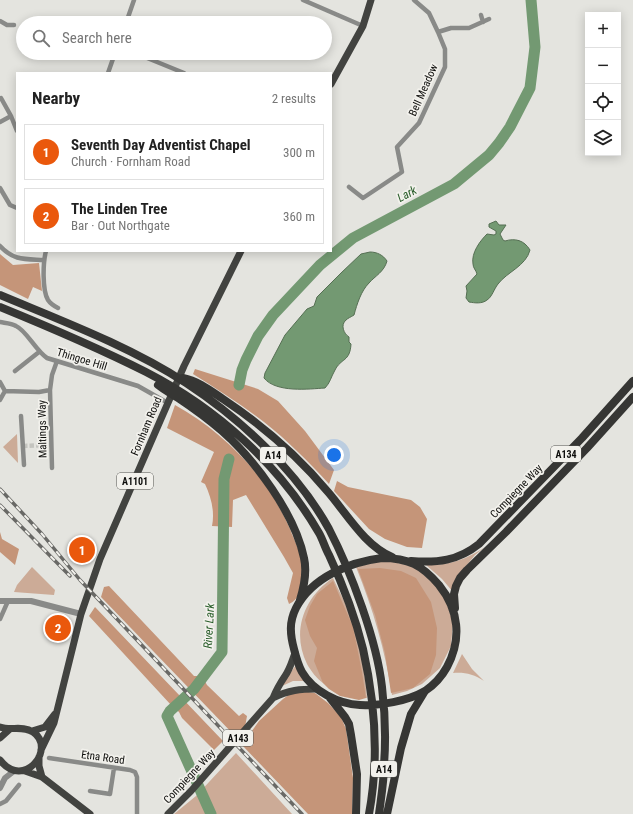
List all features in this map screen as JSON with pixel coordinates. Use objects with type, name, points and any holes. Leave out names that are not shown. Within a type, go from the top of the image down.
[{"type":"highway","name":"A14","points":[[0,295],[96,336],[186,381],[228,413],[272,454],[309,498],[329,530],[355,587],[368,624],[382,685],[385,724],[384,765],[379,814]]},
{"type":"highway","name":"A14","points":[[0,307],[56,330],[147,372],[161,384],[222,422],[265,462],[282,481],[303,509],[320,534],[346,591],[358,627],[371,688],[374,726],[374,761],[368,814]]},
{"type":"highway","name":"A14","points":[[186,381],[195,382],[215,394],[265,429],[327,490],[371,544],[385,554],[394,558]]},
{"type":"highway","name":"Compiegne Way","points":[[394,558],[410,561],[436,562],[464,554],[479,544],[582,438],[633,381]]},
{"type":"highway","name":"A14","points":[[180,396],[222,431],[256,468],[279,502],[292,525],[304,558],[305,572],[304,584],[297,607]]},
{"type":"highway","name":"Compiegne Way","points":[[425,691],[444,673],[453,655],[457,636],[454,594],[460,578],[587,448],[633,397]]},
{"type":"highway","points":[[394,558],[362,561],[334,573],[311,588],[297,607],[291,625],[290,636],[302,672],[308,680],[328,696],[343,702],[362,705],[403,700],[425,691]]},
{"type":"highway","points":[[410,561],[430,575],[447,596],[455,613]]},
{"type":"highway","name":"A14","points":[[387,814],[401,748],[411,714],[425,691]]},
{"type":"highway","name":"A14","points":[[328,696],[349,724],[352,735],[357,774],[356,814]]},
{"type":"main road","points":[[332,82],[362,26],[372,2]]},
{"type":"main road","name":"Fornham Road","points":[[81,614],[100,559],[184,366],[241,252]]},
{"type":"main road","name":"A1101","points":[[40,754],[54,723],[81,614]]},
{"type":"main road","name":"Compiegne Way","points":[[273,698],[277,686],[286,676],[295,653]]},
{"type":"main road","name":"Compiegne Way","points":[[168,814],[191,792],[273,698],[283,693],[300,689],[318,689]]},
{"type":"main road","name":"A1101","points":[[32,732],[44,727],[57,712]]},
{"type":"main road","points":[[0,727],[10,729],[27,729],[38,738],[41,744],[39,766],[42,777]]},
{"type":"main road","points":[[0,738],[10,729]]},
{"type":"main road","points":[[0,760],[4,765],[14,771],[24,770],[33,766],[40,754]]},
{"type":"main road","points":[[24,770],[42,777],[90,814]]},
{"type":"street","points":[[128,16],[134,0]]},
{"type":"street","points":[[303,0],[362,26]]},
{"type":"street","name":"Bell Meadow","points":[[349,187],[363,198],[402,172],[397,147],[419,123],[445,68],[445,49],[438,32],[429,13],[414,0]]},
{"type":"street","points":[[481,15],[483,22]]},
{"type":"street","points":[[438,32],[451,28],[469,28],[489,19]]},
{"type":"street","points":[[0,21],[7,25],[14,25]]},
{"type":"street","points":[[108,72],[113,60]]},
{"type":"street","points":[[152,60],[182,72]]},
{"type":"street","points":[[1,98],[16,128]]},
{"type":"street","points":[[0,122],[11,116]]},
{"type":"street","points":[[0,188],[10,206],[16,208]]},
{"type":"street","points":[[0,246],[7,254],[19,259],[44,260]]},
{"type":"street","points":[[46,252],[44,260],[46,295],[48,300],[58,308]]},
{"type":"street","name":"Thingoe Hill","points":[[0,322],[16,326],[39,352],[47,358],[138,386],[168,403]]},
{"type":"street","points":[[15,371],[39,352]]},
{"type":"street","name":"Maltings Way","points":[[52,468],[50,390],[52,375],[57,361]]},
{"type":"street","points":[[0,382],[5,391],[0,400]]},
{"type":"street","name":"Maltings Way","points":[[5,391],[39,392],[50,390]]},
{"type":"street","points":[[21,416],[24,465]]},
{"type":"street","points":[[0,601],[31,601],[81,614]]},
{"type":"street","points":[[0,619],[8,601]]},
{"type":"street","name":"Etna Road","points":[[49,758],[135,772],[137,777],[137,814]]},
{"type":"street","points":[[110,801],[114,768]]},
{"type":"street","points":[[0,788],[5,778],[14,771]]},
{"type":"street","points":[[0,804],[6,801],[19,785]]},
{"type":"street","points":[[90,791],[110,794]]},
{"type":"shaded area","points":[[496,221],[499,225],[506,225],[500,234],[503,240],[522,242],[530,250],[528,256],[502,280],[489,299],[481,303],[469,302],[466,298],[466,286],[477,274],[473,265],[473,256],[479,244],[487,234],[496,234],[496,231],[489,227],[489,224]]},
{"type":"shaded area","points":[[370,252],[380,254],[384,257],[387,261],[386,265],[364,290],[354,315],[343,324],[343,329],[349,337],[349,342],[351,344],[349,354],[337,366],[327,386],[325,388],[293,389],[276,386],[269,383],[264,378],[265,373],[285,335],[307,309],[314,306],[317,297],[341,273],[361,254]]},
{"type":"shaded area","points":[[0,254],[13,265],[39,263],[42,291],[33,287],[28,299],[0,285]]},
{"type":"shaded area","points":[[195,369],[258,389],[278,401],[305,431],[334,470],[329,484],[298,452],[264,422],[193,374]]},
{"type":"shaded area","points":[[175,405],[211,429],[243,458],[257,474],[281,510],[297,546],[302,566],[300,590],[293,602],[289,604],[287,598],[293,573],[246,495],[233,500],[232,527],[212,526],[213,510],[211,499],[205,484],[201,482],[214,452],[167,428]]},
{"type":"shaded area","points":[[17,434],[18,463],[3,447]]},
{"type":"shaded area","points":[[337,481],[348,487],[411,500],[420,507],[427,519],[422,548],[407,547],[385,539],[369,529],[334,491]]},
{"type":"shaded area","points":[[0,532],[2,539],[19,549],[15,565],[0,552]]},
{"type":"shaded area","points":[[485,547],[475,555],[462,571],[453,592],[442,579],[426,565],[457,561]]},
{"type":"shaded area","points":[[385,560],[415,567],[443,592],[453,622],[451,646],[440,668],[422,684],[407,691],[392,695],[378,630],[356,567]]},
{"type":"shaded area","points":[[32,567],[55,590],[54,595],[14,592],[17,585]]},
{"type":"shaded area","points":[[380,568],[401,571],[416,578],[431,602],[437,628],[436,655],[430,674],[413,688],[391,693],[385,653],[375,615],[358,569]]},
{"type":"shaded area","points":[[333,578],[357,631],[362,653],[367,698],[353,696],[323,683],[310,669],[302,652],[300,640],[303,616],[314,595]]},
{"type":"shaded area","points":[[333,581],[353,627],[366,698],[359,700],[340,696],[323,683],[314,661],[317,648],[310,636],[305,620],[310,606],[317,594]]},
{"type":"shaded area","points":[[109,586],[194,676],[202,676],[207,685],[239,716],[243,713],[247,716],[245,727],[235,736],[101,597],[104,587]]},
{"type":"shaded area","points":[[95,607],[223,741],[214,750],[182,718],[179,712],[89,616]]},
{"type":"shaded area","points":[[462,654],[472,669],[484,681],[469,674],[453,673]]},
{"type":"shaded area","points":[[296,665],[305,681],[293,681],[280,687]]},
{"type":"shaded area","points":[[302,691],[315,693],[328,703],[341,717],[346,729],[353,778],[352,814],[308,814],[242,745],[259,721],[283,699],[290,694]]},
{"type":"shaded area","points":[[236,753],[292,814],[174,814],[196,796]]},
{"type":"waterway","name":"Lark","points":[[239,385],[242,370],[258,336],[273,315],[320,265],[353,238],[454,184],[489,155],[499,143],[510,127],[530,88],[535,47],[531,0]]},
{"type":"waterway","name":"River Lark","points":[[211,814],[167,716],[170,711],[194,689],[222,652],[224,479],[229,459]]},
{"type":"tunnel","points":[[23,446],[51,445]]},
{"type":"railway","points":[[0,489],[42,534],[80,580],[302,814]]},
{"type":"railway","points":[[0,505],[70,576]]},
{"type":"place","name":"Seventh Day Adventist Chapel","points":[[82,550]]},
{"type":"place","name":"The Linden Tree","points":[[58,628]]}]
